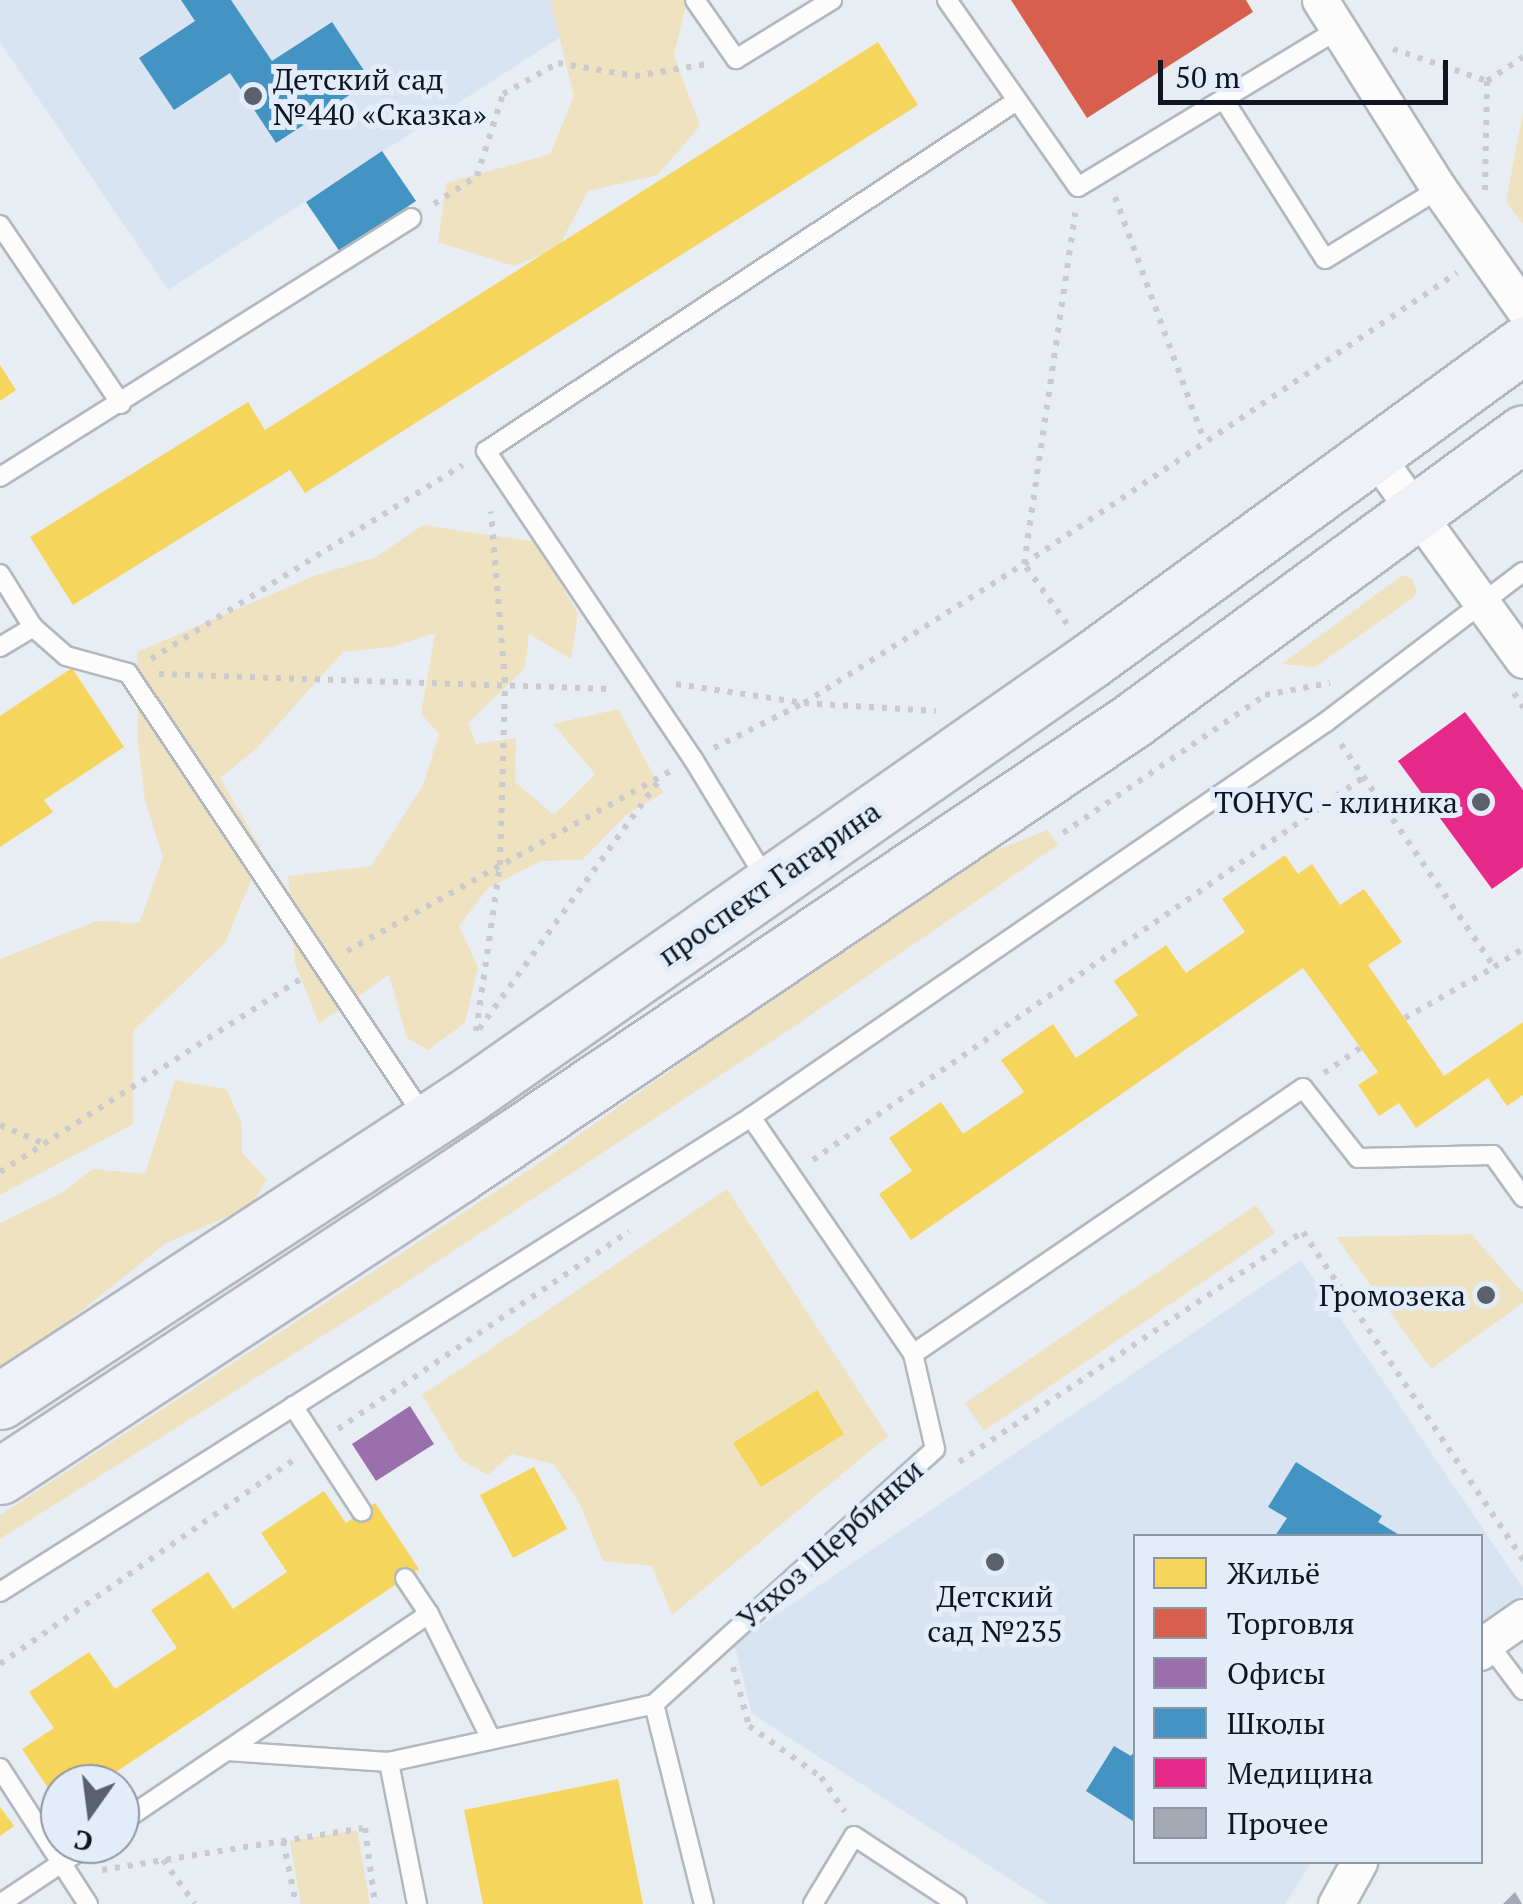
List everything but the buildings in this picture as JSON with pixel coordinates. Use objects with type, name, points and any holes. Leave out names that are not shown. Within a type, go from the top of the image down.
[{"type":"main road","name":"проспект Гагарина","points":[[0,1401],[428,1123],[1091,660],[1523,345]]},
{"type":"main road","points":[[0,1476],[458,1175],[1133,720],[1523,434]]},
{"type":"street","points":[[1328,15],[1483,256],[1523,308]]},
{"type":"street","points":[[1374,454],[1523,660]]},
{"type":"street","points":[[1484,1647],[1523,1616]]},
{"type":"street","points":[[1336,1904],[1358,1864]]},
{"type":"lane","points":[[694,0],[736,59],[832,0]]},
{"type":"lane","points":[[946,0],[1014,102],[1078,187],[1224,100],[1328,15]]},
{"type":"lane","points":[[1224,100],[1325,259],[1439,189]]},
{"type":"lane","points":[[768,882],[693,759],[486,451],[1014,102]]},
{"type":"lane","points":[[0,477],[412,218]]},
{"type":"lane","points":[[0,225],[121,404]]},
{"type":"lane","points":[[0,1592],[751,1116],[1326,722],[1484,606],[1523,572]]},
{"type":"lane","points":[[0,574],[34,627],[66,656],[128,673],[428,1123]]},
{"type":"lane","points":[[0,647],[34,627]]},
{"type":"lane","points":[[751,1116],[913,1354],[1304,1088],[1358,1158],[1492,1156],[1523,1197]]},
{"type":"lane","name":"Учхоз Щербинки","points":[[654,1704],[935,1449],[913,1354]]},
{"type":"lane","points":[[293,1406],[362,1512]]},
{"type":"lane","points":[[405,1578],[429,1614],[491,1739]]},
{"type":"lane","points":[[140,1810],[429,1614]]},
{"type":"lane","points":[[1484,1647],[1523,1690]]},
{"type":"lane","points":[[227,1751],[390,1762],[654,1704],[704,1904]]},
{"type":"lane","points":[[390,1762],[417,1904]]},
{"type":"lane","points":[[0,1768],[40,1830]]},
{"type":"lane","points":[[812,1904],[854,1836],[957,1904]]},
{"type":"lane","points":[[0,1904],[60,1864]]},
{"type":"lane","points":[[62,1864],[88,1904]]},
{"type":"path","points":[[1328,15],[1487,81]]},
{"type":"path","points":[[1487,81],[1523,57]]},
{"type":"path","points":[[412,218],[478,176],[503,94],[558,63],[635,76],[736,59]]},
{"type":"path","points":[[0,1172],[323,964],[693,759],[804,703],[1024,564],[1483,256],[1487,81]]},
{"type":"path","points":[[1105,172],[1204,440]]},
{"type":"path","points":[[1071,630],[1024,564],[1078,187]]},
{"type":"path","points":[[128,673],[486,451],[505,682],[500,866],[478,1030]]},
{"type":"path","points":[[1063,833],[1265,694],[1390,672]]},
{"type":"path","points":[[1326,722],[1494,967]]},
{"type":"path","points":[[464,1039],[478,1030],[662,776]]},
{"type":"path","points":[[791,1175],[1364,777]]},
{"type":"path","points":[[1404,1018],[1523,950]]},
{"type":"path","points":[[1304,1088],[1360,1048]]},
{"type":"path","points":[[0,1126],[45,1144]]},
{"type":"path","points":[[0,1664],[638,1226]]},
{"type":"path","points":[[944,1472],[1304,1232],[1523,1560]]},
{"type":"path","points":[[727,1638],[748,1726],[821,1776],[839,1801],[854,1836]]},
{"type":"path","points":[[73,1882],[95,1871],[400,1820]]},
{"type":"path","points":[[363,1828],[376,1904]]},
{"type":"path","points":[[284,1841],[296,1904]]},
{"type":"path","points":[[163,1860],[195,1904]]},
{"type":"shaded area","name":"Детский сад №440 «Сказка»","points":[[0,0],[569,0],[584,22],[168,290],[0,42]]},
{"type":"shaded area","points":[[550,0],[687,0],[674,55],[700,126],[658,175],[588,191],[558,248],[514,266],[438,242],[446,183],[550,154],[574,96]]},
{"type":"shaded area","points":[[1523,112],[1523,224],[1506,202]]},
{"type":"shaded area","points":[[423,525],[537,542],[578,614],[571,659],[529,634],[525,668],[468,723],[476,744],[516,738],[515,782],[554,815],[595,774],[553,724],[618,709],[663,793],[626,815],[582,860],[541,861],[488,888],[459,926],[478,967],[465,1023],[428,1050],[407,1038],[389,975],[319,1024],[295,963],[288,876],[371,866],[423,785],[439,734],[421,714],[435,633],[392,647],[343,652],[256,749],[220,778],[263,852],[225,943],[133,1031],[133,1124],[0,1195],[0,959],[97,921],[139,923],[163,857],[145,801],[138,743],[137,652],[314,576],[376,557]]},
{"type":"shaded area","points":[[1402,575],[1412,579],[1417,591],[1413,598],[1315,667],[1282,664]]},
{"type":"shaded area","points":[[1048,830],[1058,845],[786,1032],[370,1306],[0,1539],[0,1515],[535,1166],[788,987],[989,853]]},
{"type":"shaded area","points":[[175,1080],[226,1089],[242,1123],[242,1153],[267,1179],[250,1207],[166,1243],[0,1376],[0,1223],[61,1193],[93,1169],[145,1174]]},
{"type":"shaded area","points":[[727,1189],[888,1436],[672,1615],[652,1566],[603,1561],[579,1502],[554,1464],[512,1454],[488,1475],[461,1460],[422,1395]]},
{"type":"shaded area","points":[[1256,1205],[1275,1233],[984,1431],[965,1403]]},
{"type":"shaded area","points":[[1471,1234],[1523,1293],[1523,1303],[1431,1369],[1336,1237]]},
{"type":"shaded area","name":"Детский сад №235","points":[[1301,1260],[1523,1588],[1523,1595],[1483,1636],[1483,1534],[1133,1534],[1133,1864],[1311,1864],[1285,1904],[1049,1904],[752,1714],[734,1643]]},
{"type":"shaded area","points":[[357,1830],[370,1904],[301,1904],[290,1841]]},
{"type":"place","name":"Детский сад №440 «Сказка»","points":[[253,96]]},
{"type":"place","name":"ТОНУС - клиника","points":[[1481,802]]},
{"type":"place","name":"Громозека","points":[[1486,1295]]},
{"type":"place","name":"Детский сад №235","points":[[995,1562]]}]
